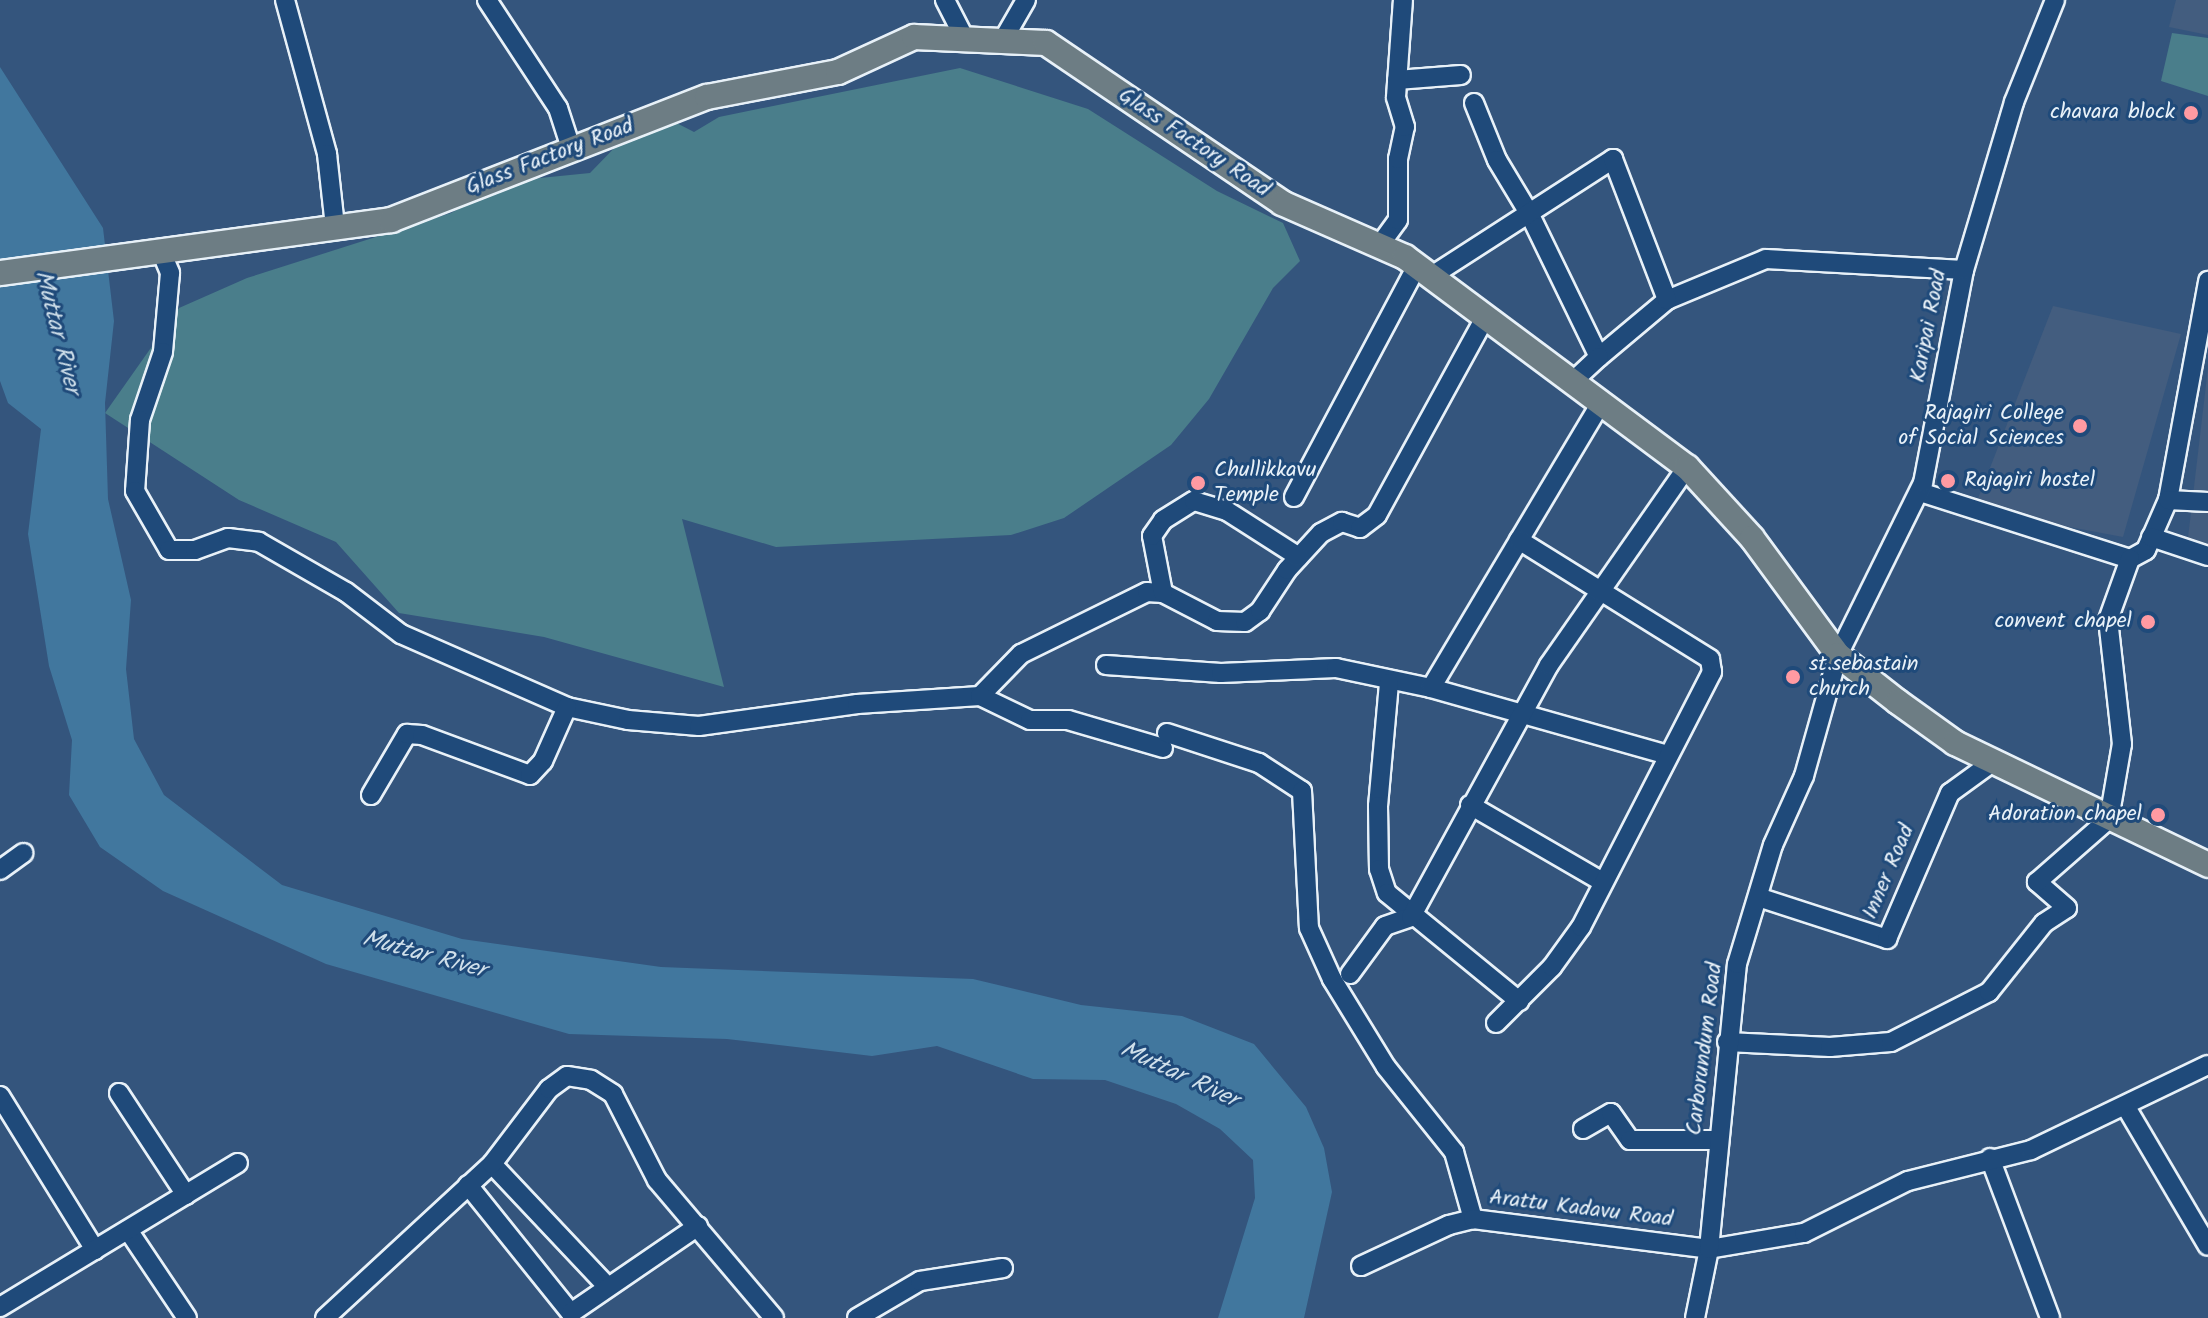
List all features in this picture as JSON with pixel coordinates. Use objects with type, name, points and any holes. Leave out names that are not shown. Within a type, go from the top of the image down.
[{"type":"main road","name":"Glass Factory Road","points":[[0,273],[150,250],[391,220],[707,97],[838,72],[914,37],[1046,43],[1282,203],[1379,246],[1423,272],[1687,467],[1752,538],[1838,655],[1955,743],[2208,865]]},
{"type":"street","points":[[285,0],[327,154],[335,227]]},
{"type":"street","points":[[487,0],[558,108],[571,148]]},
{"type":"street","points":[[945,0],[965,39]]},
{"type":"street","points":[[1003,40],[1026,0]]},
{"type":"street","points":[[1379,246],[1398,220],[1398,159],[1405,127],[1396,97],[1403,0]]},
{"type":"street","name":"Karipai Road","points":[[1838,655],[1920,492],[1964,270],[2014,102],[2055,0]]},
{"type":"street","points":[[1397,80],[1461,75]]},
{"type":"street","points":[[1474,103],[1497,160],[1529,213],[1599,357]]},
{"type":"street","points":[[1294,497],[1423,272],[1590,179],[1613,159],[1667,300]]},
{"type":"street","points":[[150,250],[170,273],[163,352],[140,420],[135,491],[169,550],[195,550],[228,538],[259,542],[346,592],[401,634],[567,707],[628,720],[699,726],[857,704],[980,696],[1030,720],[1068,720],[1259,763],[1302,791],[1309,928],[1332,979],[1386,1067],[1454,1152],[1473,1219]]},
{"type":"street","points":[[1571,383],[1667,300],[1775,257],[1964,270]]},
{"type":"street","points":[[1727,1042],[1830,1047],[1891,1042],[1989,992],[2044,923],[2067,908],[2037,882],[2109,819],[2122,744],[2108,620],[2130,559],[2146,550],[2168,500],[2208,281]]},
{"type":"street","points":[[980,696],[1021,654],[1147,592],[1163,593],[1217,621],[1245,622],[1260,611],[1299,557],[1321,533],[1342,522],[1360,528],[1377,515],[1485,318]]},
{"type":"street","points":[[1431,688],[1600,405]]},
{"type":"street","points":[[1350,974],[1385,926],[1411,917],[1470,805],[1598,590],[1687,467]]},
{"type":"street","points":[[1920,492],[2130,559]]},
{"type":"street","points":[[2168,500],[2208,502]]},
{"type":"street","points":[[1163,593],[1152,536],[1171,513],[1194,501],[1227,511],[1299,557]]},
{"type":"street","points":[[2151,537],[2208,556]]},
{"type":"street","points":[[1496,1023],[1519,1001],[1581,927],[1712,672],[1710,659],[1519,540]]},
{"type":"street","name":"Carborundum Road","points":[[1695,1318],[1709,1249],[1737,964],[1773,845],[1804,776],[1838,655]]},
{"type":"street","points":[[1106,665],[1221,673],[1316,667],[1389,683],[1431,688],[1667,755]]},
{"type":"street","points":[[1389,683],[1378,806],[1379,869],[1387,893],[1411,917],[1519,1001]]},
{"type":"street","points":[[371,795],[407,734],[422,735],[530,775],[543,761],[567,707]]},
{"type":"street","name":"Inner Road","points":[[1758,897],[1887,939],[1950,793],[1994,761]]},
{"type":"street","points":[[1470,805],[1603,882]]},
{"type":"street","points":[[0,870],[23,853]]},
{"type":"street","name":"Arattu Kadavu Road","points":[[1361,1266],[1449,1225],[1473,1219],[1709,1249],[1804,1233],[1908,1181],[2031,1150],[2208,1065]]},
{"type":"street","points":[[325,1318],[492,1164],[549,1089],[567,1076],[591,1080],[613,1094],[657,1180],[774,1318]]},
{"type":"street","points":[[119,1093],[186,1195]]},
{"type":"street","points":[[0,1096],[95,1250]]},
{"type":"street","points":[[2126,1107],[2208,1246]]},
{"type":"street","points":[[1583,1129],[1611,1113],[1630,1140],[1718,1140]]},
{"type":"street","points":[[1990,1158],[2050,1318]]},
{"type":"street","points":[[0,1307],[238,1163]]},
{"type":"street","points":[[492,1164],[607,1286]]},
{"type":"street","points":[[468,1185],[571,1313],[698,1226]]},
{"type":"street","points":[[128,1230],[187,1318]]},
{"type":"street","points":[[857,1318],[920,1281],[1003,1268]]},
{"type":"shaded area","points":[[2176,0],[2208,0],[2208,35],[2169,27]]},
{"type":"shaded area","name":"Rajagiri College of Social Sciences","points":[[2053,306],[2181,334],[2123,537],[1974,509]]},
{"type":"shaded area","points":[[2208,368],[2208,544],[2188,538]]},
{"type":"green space","points":[[2172,33],[2208,38],[2208,96],[2161,81]]},
{"type":"green space","points":[[960,68],[1088,109],[1217,191],[1283,223],[1300,261],[1273,288],[1209,399],[1171,445],[1064,518],[1011,535],[776,547],[682,519],[724,687],[544,637],[399,613],[336,542],[239,500],[105,413],[179,308],[247,278],[451,213],[510,181],[590,173],[622,140],[661,115],[694,132],[719,117]]},
{"type":"water","name":"Muttar River","points":[[0,67],[103,228],[114,321],[105,403],[108,499],[131,600],[126,669],[134,739],[164,795],[282,885],[462,939],[661,967],[973,979],[1081,1005],[1182,1016],[1254,1044],[1306,1107],[1324,1148],[1332,1192],[1304,1318],[1218,1318],[1255,1198],[1253,1160],[1220,1129],[1176,1104],[1105,1080],[1033,1079],[937,1046],[872,1056],[727,1039],[569,1034],[326,964],[163,891],[100,847],[69,795],[72,740],[49,666],[28,534],[41,429],[8,403],[0,381]]},
{"type":"place","name":"chavara block","points":[[2191,113]]},
{"type":"place","name":"Rajagiri College of Social Sciences","points":[[2080,426]]},
{"type":"place","name":"Rajagiri hostel","points":[[1948,481]]},
{"type":"place","name":"Chullikkavu Temple","points":[[1198,483]]},
{"type":"place","name":"convent chapel","points":[[2148,622]]},
{"type":"place","name":"st.sebastain church","points":[[1793,677]]},
{"type":"place","name":"Adoration chapel","points":[[2158,815]]}]
